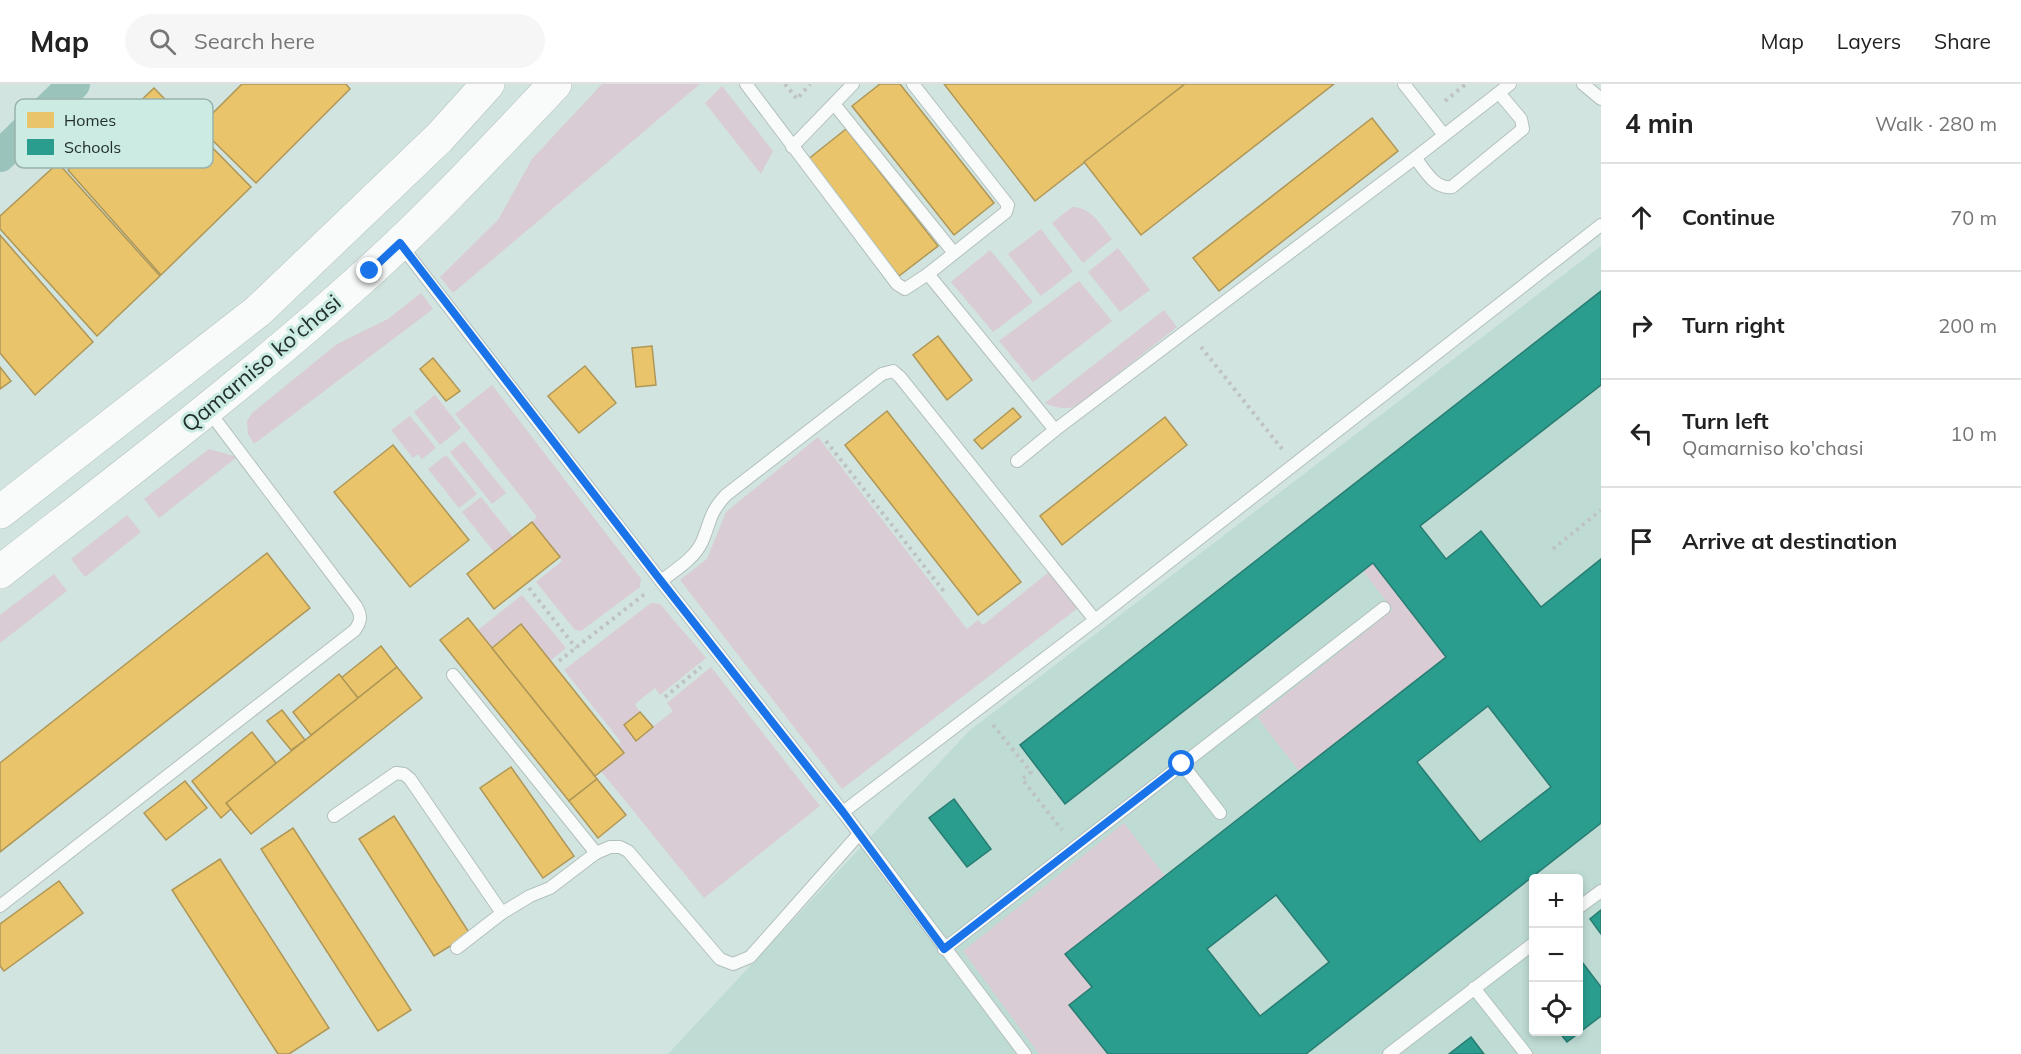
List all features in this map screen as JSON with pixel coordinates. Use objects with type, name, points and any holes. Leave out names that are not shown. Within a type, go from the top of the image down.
[{"type":"main road","name":"Qamarniso ko'chasi","points":[[0,512],[258,311],[439,138],[488,84]]},
{"type":"main road","name":"Qamarniso ko'chasi","points":[[0,572],[207,410],[300,333],[400,243],[555,84]]},
{"type":"lane","points":[[746,84],[792,147],[900,286],[905,289],[928,274],[1006,212],[1008,206],[913,84]]},
{"type":"lane","points":[[792,147],[853,84]]},
{"type":"lane","points":[[1404,84],[1444,135]]},
{"type":"lane","points":[[1017,461],[1510,84]]},
{"type":"lane","points":[[1583,84],[1601,99]]},
{"type":"lane","points":[[1415,158],[1436,183],[1443,188],[1452,187],[1523,129],[1521,119],[1499,93]]},
{"type":"lane","points":[[834,104],[954,253]]},
{"type":"lane","points":[[843,812],[1095,620],[1601,225]]},
{"type":"lane","points":[[400,243],[843,812],[1025,1054]]},
{"type":"lane","points":[[928,274],[1055,430]]},
{"type":"lane","points":[[661,581],[695,552],[716,506],[726,495],[882,374],[893,371],[1095,620]]},
{"type":"lane","points":[[0,906],[355,630],[360,622],[361,614],[356,606],[207,410]]},
{"type":"lane","points":[[944,949],[1384,608]]},
{"type":"lane","points":[[453,675],[596,853]]},
{"type":"lane","points":[[1182,764],[1220,813]]},
{"type":"lane","points":[[334,816],[396,773],[404,774],[410,779],[502,913]]},
{"type":"lane","points":[[457,948],[502,913],[530,896],[550,888],[596,853],[620,847],[628,851],[720,959],[733,964],[750,957],[859,834]]},
{"type":"lane","points":[[1583,904],[1601,891]]},
{"type":"lane","points":[[1389,1054],[1529,946]]},
{"type":"lane","points":[[1474,988],[1527,1054]]},
{"type":"path","points":[[785,84],[797,99],[810,84]]},
{"type":"path","points":[[1428,115],[1466,84]]},
{"type":"path","points":[[1187,330],[1294,465]]},
{"type":"path","points":[[815,426],[946,594]]},
{"type":"path","points":[[1553,549],[1601,510]]},
{"type":"path","points":[[559,661],[661,581]]},
{"type":"path","points":[[529,588],[576,648]]},
{"type":"path","points":[[665,697],[718,654]]},
{"type":"path","points":[[980,708],[1031,772],[1022,779],[1076,847]]},
{"type":"shaded area","points":[[602,84],[700,84],[453,293],[440,277],[498,220],[532,159]]},
{"type":"shaded area","points":[[722,86],[773,151],[761,174],[705,103]]},
{"type":"shaded area","points":[[1072,207],[1091,214],[1112,239],[1083,263],[1052,223]]},
{"type":"shaded area","points":[[1041,229],[1073,271],[1041,296],[1008,254]]},
{"type":"shaded area","points":[[1601,246],[1601,1054],[668,1054],[969,731]]},
{"type":"shaded area","points":[[1118,248],[1150,290],[1120,312],[1088,272]]},
{"type":"shaded area","points":[[990,250],[1033,302],[993,332],[951,282]]},
{"type":"shaded area","points":[[1079,281],[1112,321],[1033,382],[999,341]]},
{"type":"shaded area","points":[[421,293],[433,309],[254,444],[248,434],[247,421],[252,413],[337,344],[388,319]]},
{"type":"shaded area","points":[[1164,310],[1177,327],[1079,404],[1071,408],[1062,408],[1045,403]]},
{"type":"shaded area","points":[[492,385],[641,579],[640,587],[581,631],[575,630],[536,582],[562,561],[532,522],[537,517],[455,414]]},
{"type":"shaded area","points":[[435,395],[461,428],[440,445],[414,412]]},
{"type":"shaded area","points":[[410,416],[436,448],[422,459],[418,454],[413,458],[391,430]]},
{"type":"shaded area","points":[[818,437],[967,629],[978,620],[983,625],[1049,572],[1078,608],[842,789],[680,580],[707,559],[726,512]]},
{"type":"shaded area","points":[[464,441],[506,493],[492,504],[450,452]]},
{"type":"shaded area","points":[[209,449],[237,457],[159,518],[144,499]]},
{"type":"shaded area","points":[[446,455],[477,494],[459,508],[428,469]]},
{"type":"shaded area","points":[[481,497],[513,537],[494,552],[462,512]]},
{"type":"shaded area","points":[[127,515],[141,532],[85,577],[71,559]]},
{"type":"shaded area","points":[[1373,563],[1446,657],[1299,771],[1257,717],[1393,610],[1363,571]]},
{"type":"shaded area","points":[[54,574],[67,591],[0,643],[0,615]]},
{"type":"shaded area","points":[[522,595],[566,648],[550,661],[522,625],[492,648],[478,630]]},
{"type":"shaded area","points":[[651,603],[660,604],[706,658],[660,695],[655,688],[635,704],[640,712],[624,725],[636,740],[673,711],[667,703],[711,667],[820,806],[704,898],[601,771],[624,753],[618,745],[621,742],[564,670]]},
{"type":"shaded area","points":[[1124,823],[1165,876],[1066,954],[1092,987],[1069,1005],[1108,1054],[1039,1054],[963,951]]},
{"type":"building: Homes","points":[[242,84],[346,84],[350,89],[256,183],[213,141],[213,113]]},
{"type":"building: Homes","points":[[880,84],[900,84],[994,203],[954,235],[852,106]]},
{"type":"building: Homes","points":[[944,84],[1185,84],[1035,201]]},
{"type":"building: Homes","points":[[1185,84],[1334,84],[1141,235],[1084,162]]},
{"type":"building: Homes","points":[[154,88],[165,99],[142,99]]},
{"type":"building: Homes","points":[[1372,118],[1398,151],[1219,291],[1193,258]]},
{"type":"building: Homes","points":[[846,129],[938,246],[899,276],[807,160]]},
{"type":"building: Homes","points":[[213,148],[251,187],[161,275],[68,170],[70,168],[213,168]]},
{"type":"building: Homes","points":[[53,168],[63,168],[160,276],[97,336],[0,229],[0,216]]},
{"type":"building: Homes","points":[[0,235],[93,342],[35,395],[0,353]]},
{"type":"building: Homes","points":[[938,336],[972,380],[947,400],[913,355]]},
{"type":"building: Homes","points":[[652,346],[656,385],[636,387],[632,348]]},
{"type":"building: Homes","points":[[433,358],[460,391],[446,401],[420,369]]},
{"type":"building: Homes","points":[[585,366],[616,403],[579,433],[548,396]]},
{"type":"building: Homes","points":[[0,367],[11,381],[0,389]]},
{"type":"building: Homes","points":[[1013,408],[1021,417],[982,449],[974,440]]},
{"type":"building: Homes","points":[[887,411],[1021,582],[978,615],[845,445]]},
{"type":"building: Homes","points":[[1165,417],[1187,445],[1062,545],[1040,516]]},
{"type":"building: Homes","points":[[393,445],[469,540],[410,587],[334,492]]},
{"type":"building: Homes","points":[[532,522],[560,557],[494,609],[467,574]]},
{"type":"building: Homes","points":[[267,553],[310,608],[0,852],[0,763]]},
{"type":"building: Homes","points":[[468,618],[597,779],[569,801],[440,640]]},
{"type":"building: Homes","points":[[521,624],[624,753],[595,776],[492,648]]},
{"type":"building: Homes","points":[[381,646],[397,667],[358,698],[341,678]]},
{"type":"building: Homes","points":[[397,667],[422,698],[251,834],[226,803]]},
{"type":"building: Homes","points":[[339,674],[358,698],[311,735],[293,712]]},
{"type":"building: Homes","points":[[282,710],[305,740],[291,750],[267,721]]},
{"type":"building: Homes","points":[[640,712],[653,727],[636,741],[624,725]]},
{"type":"building: Homes","points":[[252,732],[276,763],[226,803],[231,809],[221,818],[192,781]]},
{"type":"building: Homes","points":[[511,767],[574,856],[543,878],[480,788]]},
{"type":"building: Homes","points":[[597,779],[626,815],[598,838],[569,801]]},
{"type":"building: Homes","points":[[185,781],[207,808],[166,840],[144,813]]},
{"type":"building: Homes","points":[[394,816],[470,934],[434,956],[359,839]]},
{"type":"building: Homes","points":[[293,828],[411,1010],[378,1031],[261,849]]},
{"type":"building: Homes","points":[[220,859],[329,1028],[289,1054],[278,1054],[172,890]]},
{"type":"building: Homes","points":[[59,881],[83,913],[4,971],[0,966],[0,924]]},
{"type":"building: Schools","points":[[1601,291],[1601,385],[1420,526],[1446,559],[1481,531],[1541,607],[1601,559],[1601,823],[1536,874],[1529,874],[1529,879],[1306,1054],[1108,1054],[1069,1005],[1092,987],[1065,954],[1446,657],[1373,563],[1065,804],[1020,745]],"holes":[[[1488,706],[1551,787],[1480,842],[1417,762]],[[1276,895],[1329,962],[1260,1016],[1207,949]]]},
{"type":"building: Schools","points":[[954,799],[991,849],[967,867],[929,818]]},
{"type":"building: Schools","points":[[1601,910],[1601,934],[1590,919]]},
{"type":"building: Schools","points":[[1583,963],[1601,987],[1601,1016],[1583,1030]]},
{"type":"building: Schools","points":[[1562,1036],[1575,1036],[1567,1042]]},
{"type":"building: Schools","points":[[1471,1037],[1484,1054],[1449,1054]]},
{"type":"waterway","points":[[59,99],[74,84]]},
{"type":"waterway","points":[[0,156],[15,141]]},
{"type":"route","points":[[370,271],[400,243],[843,812],[944,949],[1182,764]]}]
